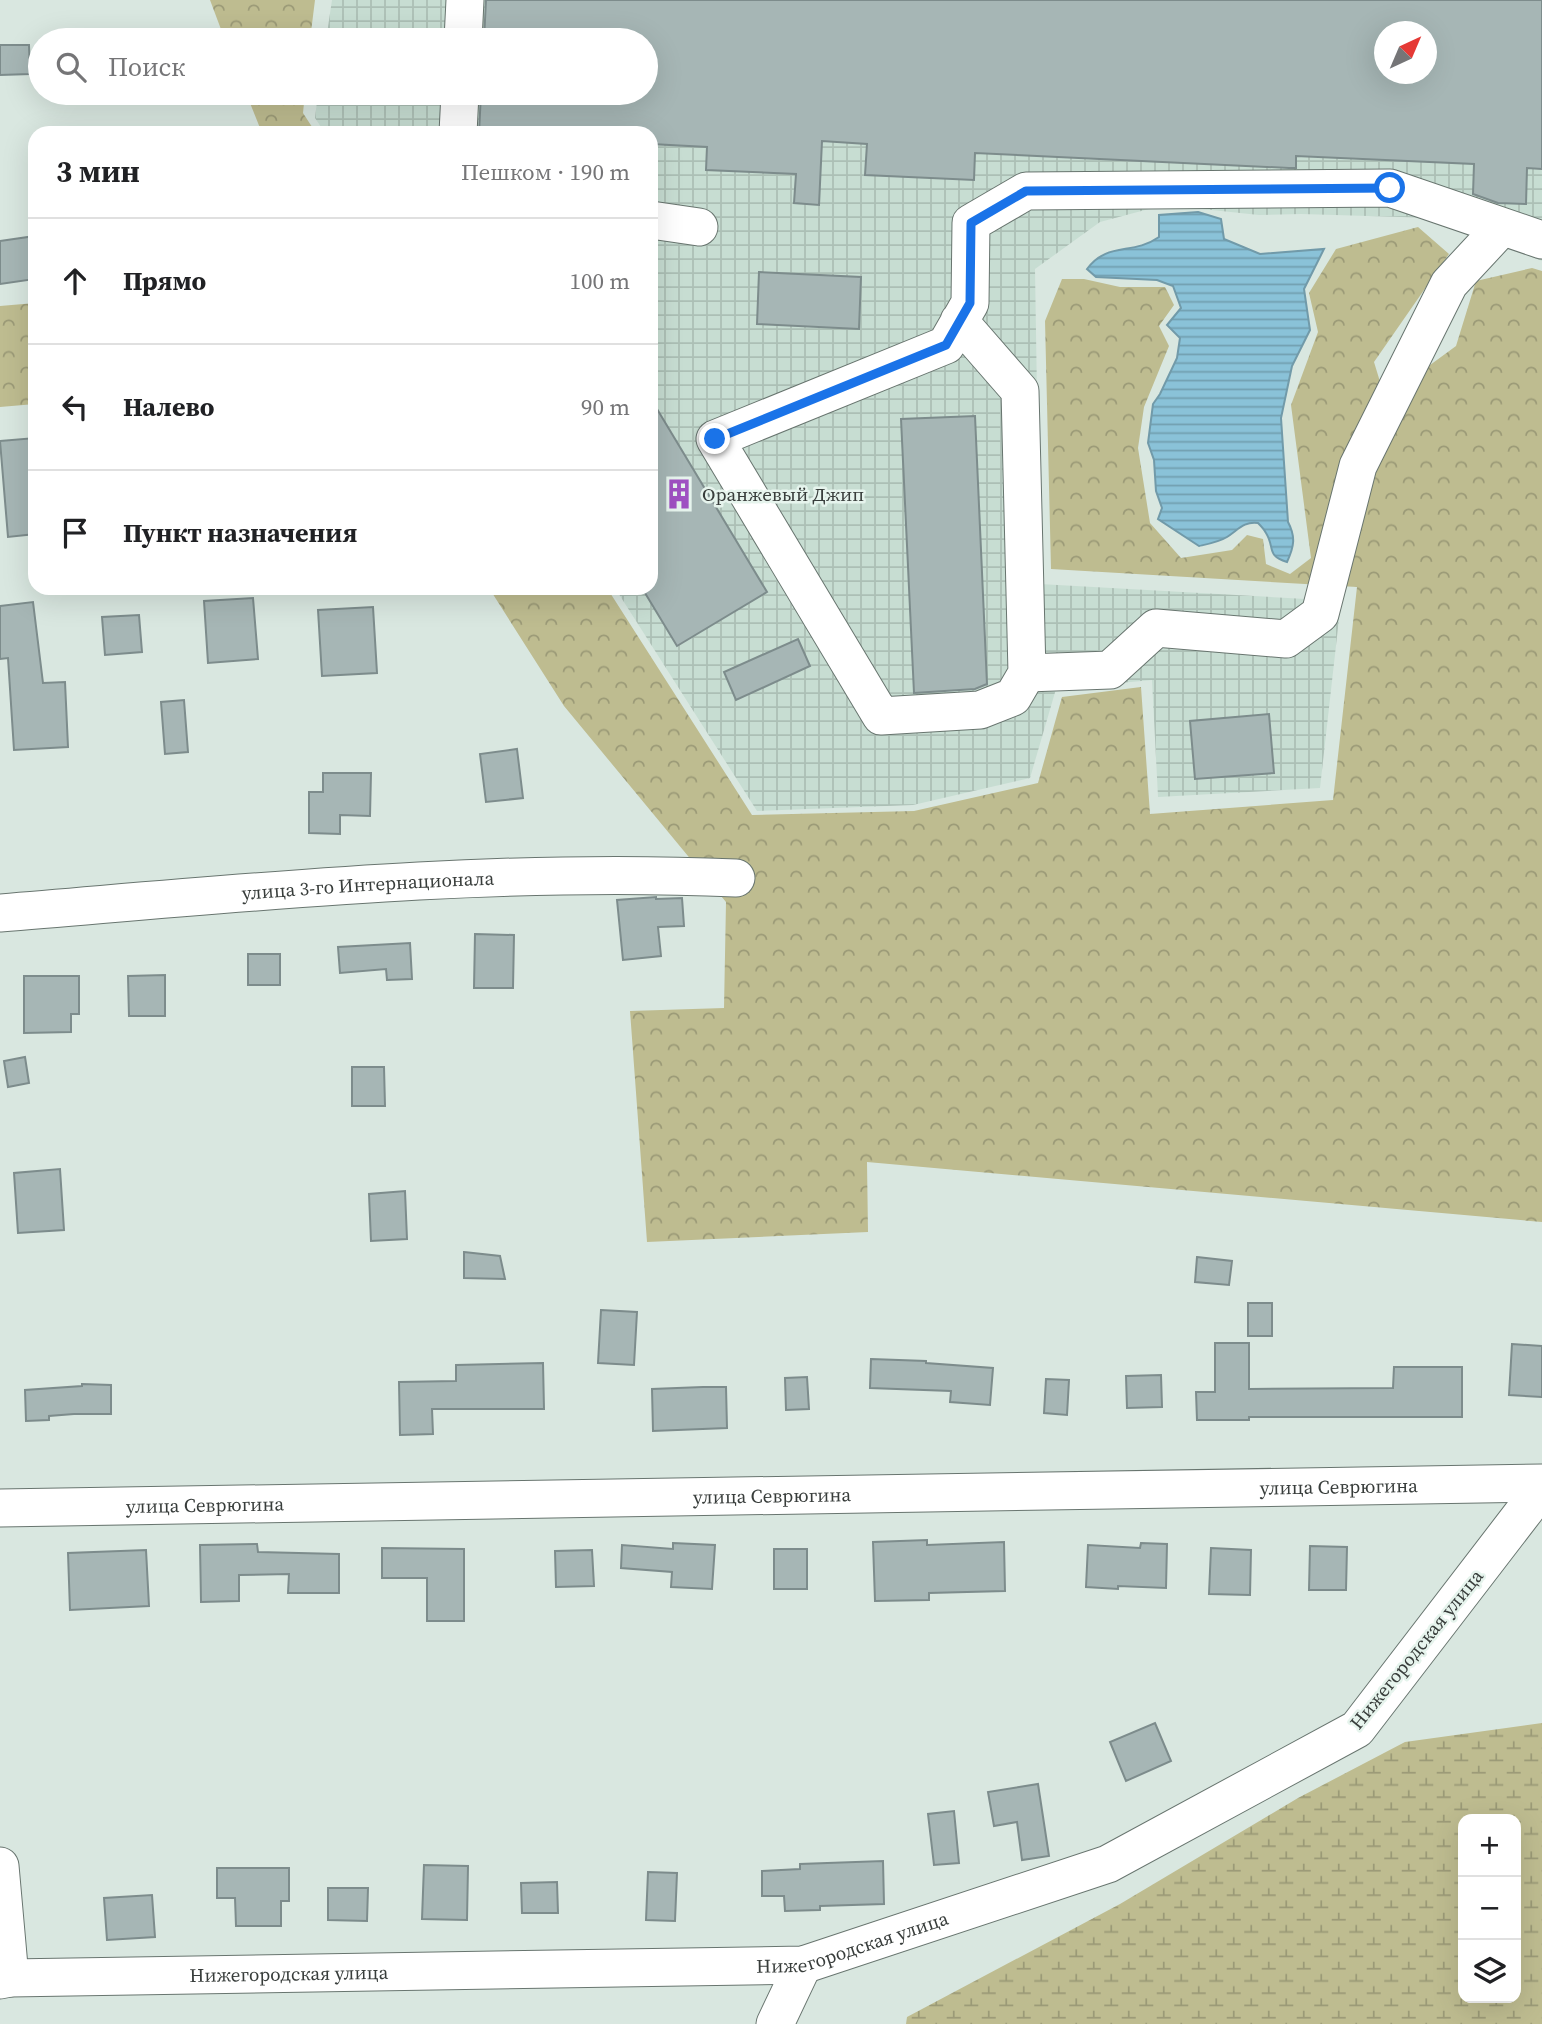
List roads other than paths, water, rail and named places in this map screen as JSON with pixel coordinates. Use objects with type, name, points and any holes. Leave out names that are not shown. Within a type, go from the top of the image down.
[{"type":"street","points":[[464,28],[465,0]]},
{"type":"street","points":[[458,126],[459,105]]},
{"type":"street","points":[[959,321],[1020,391],[1027,673],[1013,697],[980,710],[881,716],[715,439],[946,345],[959,321],[970,303],[971,223],[1026,191],[1390,188],[1542,240]]},
{"type":"street","points":[[658,221],[699,227]]},
{"type":"street","points":[[1027,673],[1110,670],[1156,628],[1286,639],[1321,614],[1357,466],[1449,284],[1501,228]]},
{"type":"street","name":"улица 3-го Интернационала","points":[[0,913],[481,878],[647,874],[736,878]]},
{"type":"street","name":"улица Севрюгина","points":[[0,1508],[1542,1485]]},
{"type":"street","name":"Нижегородская улица","points":[[5,1979],[803,1965],[1108,1864],[1357,1729],[1542,1485]]},
{"type":"street","points":[[0,1866],[5,1979]]},
{"type":"street","points":[[775,2024],[803,1965]]},
{"type":"water","points":[[1198,212],[1221,219],[1224,239],[1260,254],[1324,249],[1304,289],[1310,330],[1292,366],[1281,418],[1288,522],[1293,537],[1293,547],[1287,562],[1276,557],[1269,538],[1258,523],[1245,525],[1224,539],[1199,546],[1158,519],[1162,508],[1156,491],[1154,460],[1148,443],[1153,404],[1177,358],[1180,338],[1167,325],[1181,308],[1173,286],[1157,280],[1096,277],[1087,269],[1103,255],[1149,243],[1159,237],[1159,215]]},
{"type":"place","name":"Оранжевый Джип","points":[[679,494]]}]
